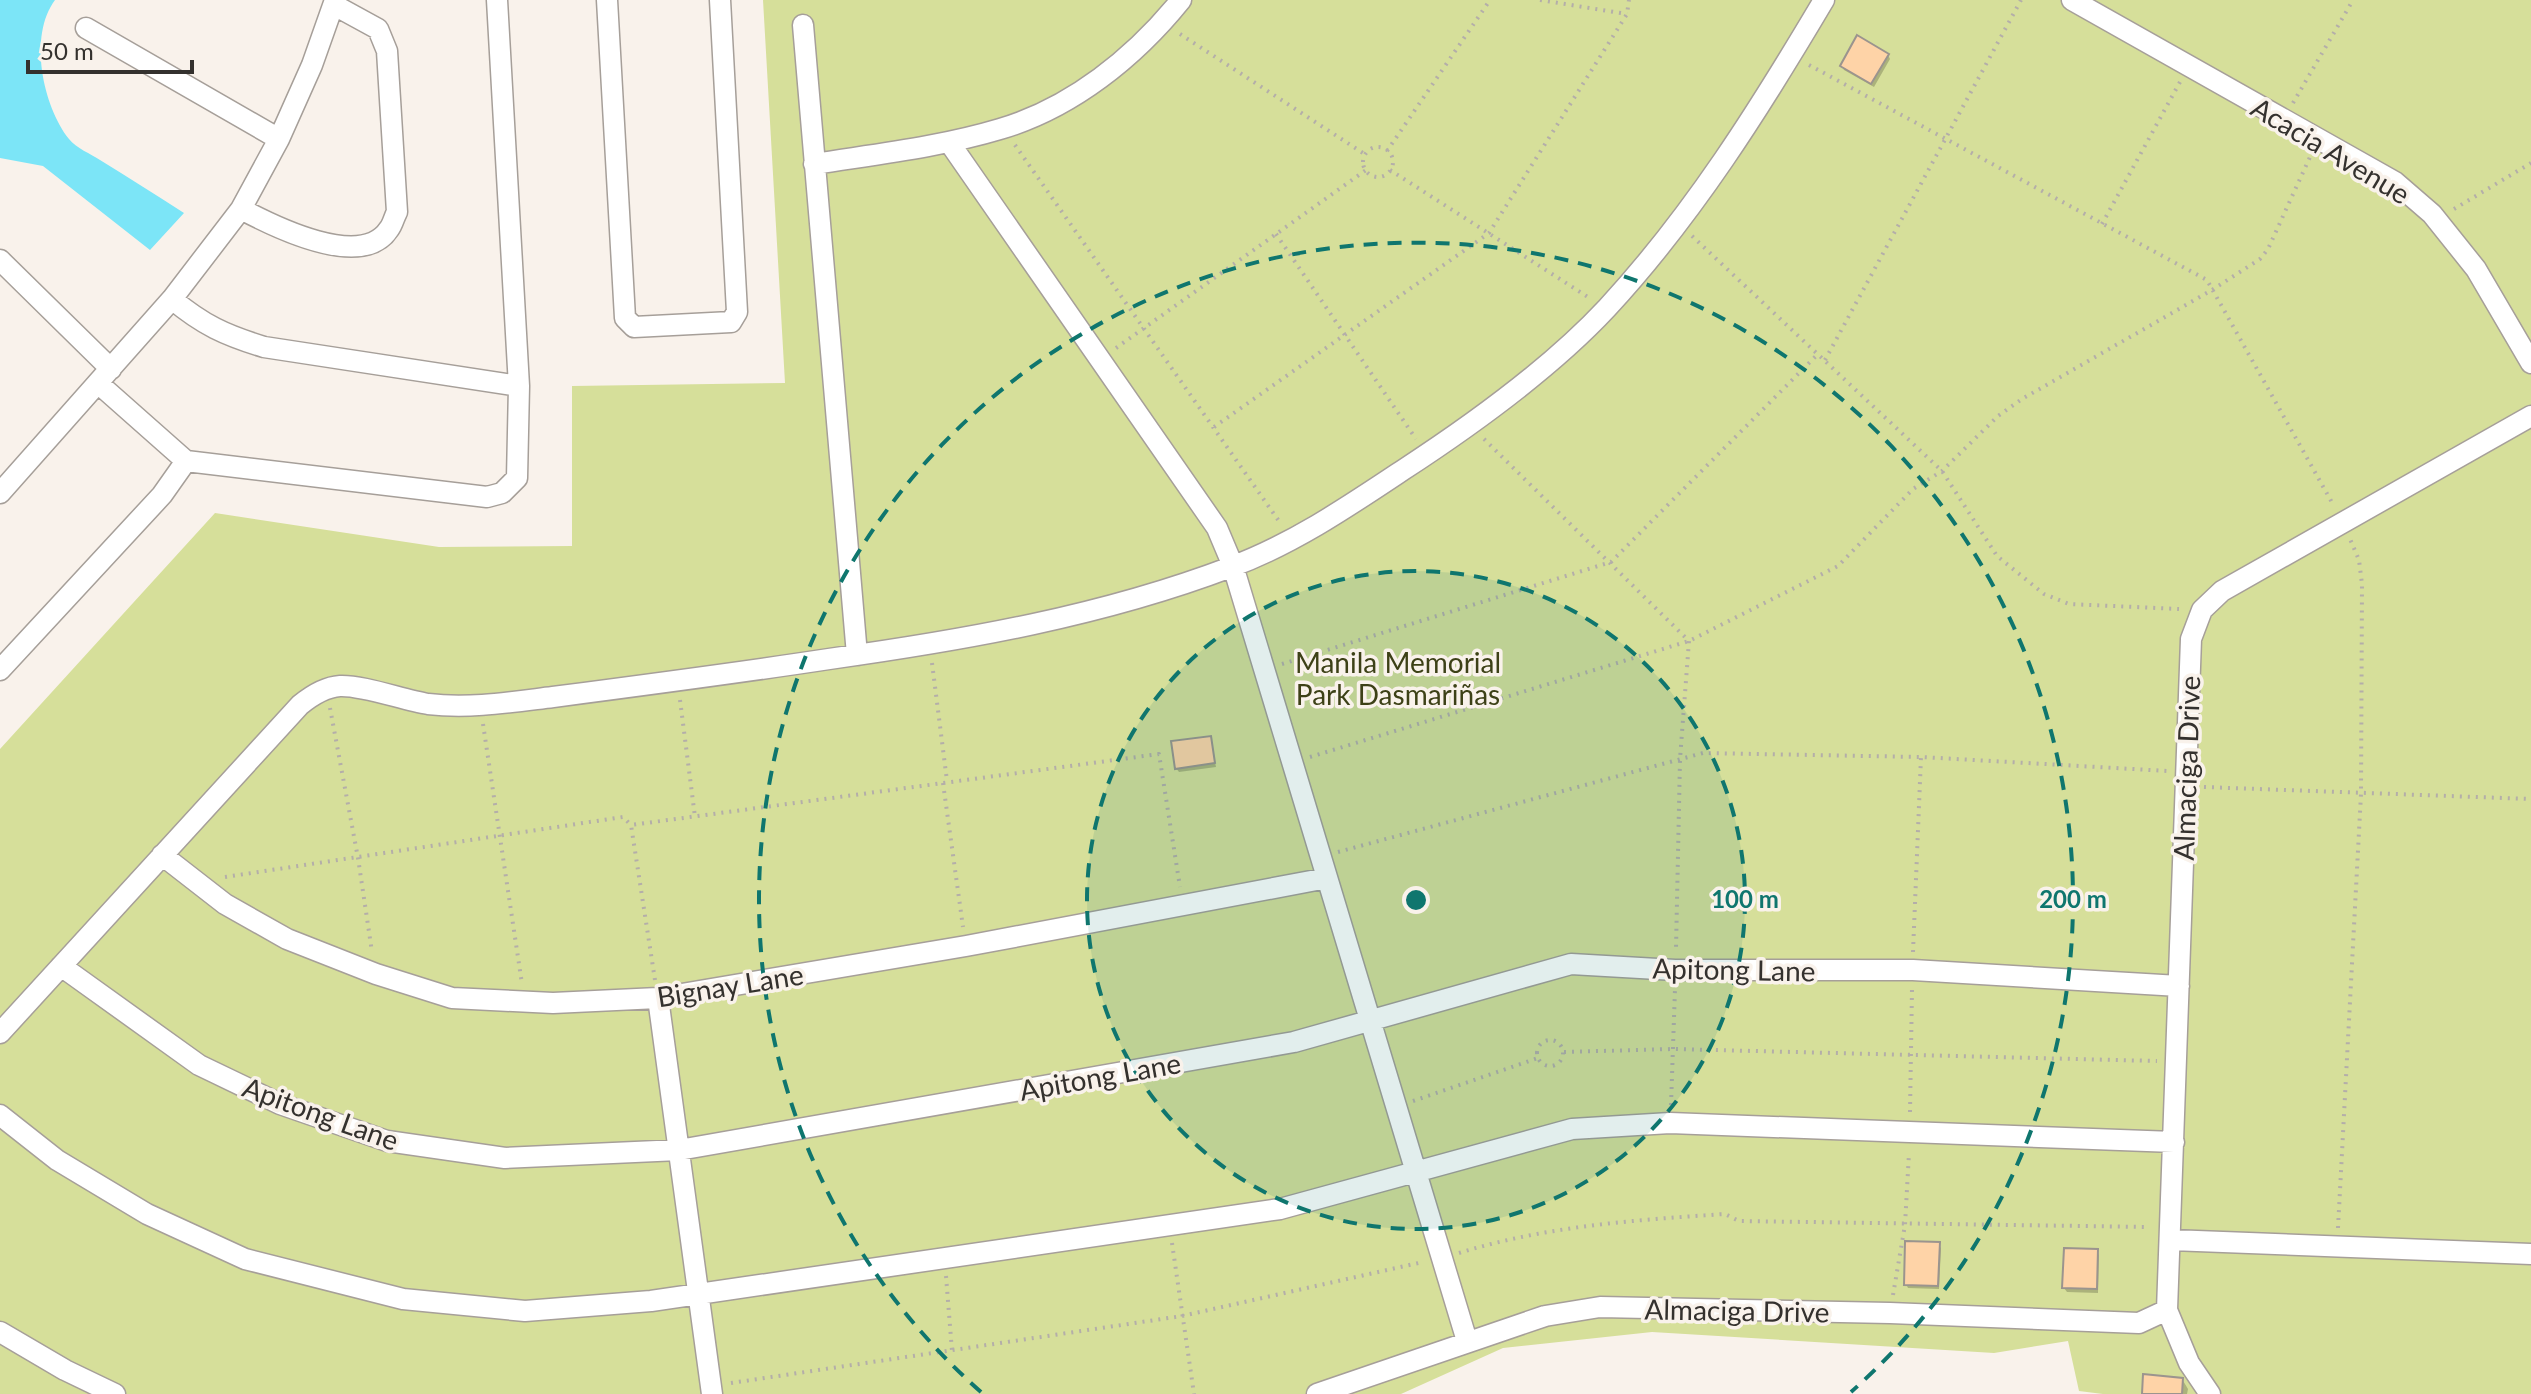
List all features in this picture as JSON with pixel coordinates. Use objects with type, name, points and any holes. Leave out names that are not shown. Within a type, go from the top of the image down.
[{"type":"street","points":[[0,260],[186,461],[487,497],[502,493],[517,478],[519,386],[497,0]]},
{"type":"street","points":[[607,0],[625,318],[634,327],[731,322],[737,312],[720,0]]},
{"type":"street","points":[[814,164],[949,142],[1003,128],[1041,113],[1082,91],[1114,67],[1181,0]]},
{"type":"street","points":[[0,1033],[300,705],[327,689],[341,686],[429,704],[480,706],[930,645],[1093,611],[1233,566],[1292,539],[1427,455],[1561,352],[1606,309],[1679,223],[1739,140],[1824,0]]},
{"type":"street","name":"Acacia Avenue","points":[[2072,0],[2395,182],[2437,219],[2476,269],[2531,363]]},
{"type":"street","points":[[0,493],[172,299],[241,209],[279,139],[312,65],[334,2],[378,29],[387,51],[397,212],[389,230],[373,243],[357,247],[295,236],[241,209]]},
{"type":"street","points":[[803,25],[857,655]]},
{"type":"street","points":[[86,28],[279,139]]},
{"type":"street","points":[[949,142],[1217,528],[1233,566],[1467,1341]]},
{"type":"street","points":[[172,299],[199,322],[264,347],[519,386]]},
{"type":"street","points":[[2202,610],[2222,591],[2531,416]]},
{"type":"street","points":[[0,670],[162,495],[186,461]]},
{"type":"street","name":"Almaciga Drive","points":[[2202,610],[2191,639],[2167,1310],[2189,1363],[2210,1394]]},
{"type":"street","name":"Bignay Lane","points":[[162,855],[225,904],[287,939],[376,974],[452,998],[525,1002],[658,998],[966,946],[1327,878]]},
{"type":"street","name":"Apitong Lane","points":[[61,966],[199,1065],[280,1104],[387,1141],[505,1158],[679,1150],[1294,1042],[1371,1023],[1571,964],[1675,970],[1913,970],[2179,986]]},
{"type":"street","points":[[658,998],[711,1390]]},
{"type":"street","points":[[0,1115],[57,1160],[134,1206],[245,1259],[403,1299],[525,1311],[651,1301],[1280,1209],[1572,1129],[1670,1123],[2174,1142]]},
{"type":"street","points":[[2171,1233],[2337,1246],[2531,1254]]},
{"type":"street","name":"Almaciga Drive","points":[[1317,1394],[1545,1316],[1600,1307],[1890,1313],[2139,1323],[2167,1310]]},
{"type":"street","points":[[0,1332],[65,1370],[115,1394]]},
{"type":"path","points":[[1387,151],[1490,0]]},
{"type":"path","points":[[1540,0],[1627,14]]},
{"type":"path","points":[[1214,427],[1489,233],[1627,14],[1629,0]]},
{"type":"path","points":[[1825,360],[2021,0]]},
{"type":"path","points":[[2283,119],[2353,0]]},
{"type":"path","points":[[1162,22],[1366,155]]},
{"type":"path","points":[[1791,55],[2207,280],[2343,522],[2359,560],[2362,584],[2361,794],[2337,1246]]},
{"type":"path","points":[[2102,224],[2189,66]]},
{"type":"path","points":[[1003,128],[1292,539]]},
{"type":"path","points":[[1292,762],[1689,641],[1838,566],[1913,489],[1942,471],[1998,416],[2260,259],[2268,249],[2319,139]]},
{"type":"path","points":[[1375,147],[1387,151],[1393,162],[1387,174],[1378,177],[1366,170],[1363,163],[1366,155],[1375,147]]},
{"type":"path","points":[[2437,219],[2531,163]]},
{"type":"path","points":[[1101,358],[1366,170]]},
{"type":"path","points":[[1390,170],[1606,309]]},
{"type":"path","points":[[1679,223],[1942,471],[1997,556],[2056,601],[2202,610]]},
{"type":"path","points":[[1276,234],[1427,455]]},
{"type":"path","points":[[1264,669],[1611,562],[1818,354]]},
{"type":"path","points":[[1469,424],[1689,641],[1680,759],[1670,1123]]},
{"type":"path","points":[[930,645],[966,946]]},
{"type":"path","points":[[678,681],[695,817]]},
{"type":"path","points":[[327,689],[376,974]]},
{"type":"path","points":[[480,706],[525,1002]]},
{"type":"path","points":[[1320,856],[1703,753],[1921,757],[2361,794],[2531,799]]},
{"type":"path","points":[[631,825],[1159,754],[1183,905]]},
{"type":"path","points":[[1890,1313],[1905,1225],[1921,757]]},
{"type":"path","points":[[195,881],[623,817],[631,825],[658,998]]},
{"type":"path","points":[[1548,1040],[1557,1041],[1564,1052],[1562,1061],[1555,1066],[1543,1065],[1538,1058],[1538,1049],[1548,1040]]},
{"type":"path","points":[[1564,1052],[1673,1049],[2177,1062]]},
{"type":"path","points":[[1396,1107],[1538,1058]]},
{"type":"path","points":[[711,1390],[1182,1316],[1442,1258],[1482,1246],[1619,1221],[1725,1214],[1739,1221],[2171,1233]]},
{"type":"path","points":[[1169,1225],[1194,1394]]},
{"type":"path","points":[[945,1257],[952,1351]]},
{"type":"green space","name":"Manila Memorial Park Dasmariñas","points":[[763,0],[2531,0],[2531,1394],[2103,1394],[2079,1391],[2068,1341],[1994,1353],[1652,1332],[1503,1348],[1401,1394],[0,1394],[0,749],[215,513],[439,547],[572,546],[572,386],[785,383]]},
{"type":"water","points":[[0,0],[55,0],[42,32],[41,51],[46,90],[60,125],[76,145],[184,213],[150,250],[43,166],[0,158]]},
{"type":"building","points":[[1857,35],[1889,54],[1871,84],[1840,66]]},
{"type":"building","points":[[1211,736],[1215,763],[1175,769],[1171,741]]},
{"type":"building","points":[[1905,1241],[1940,1242],[1938,1286],[1904,1285]]},
{"type":"building","points":[[2064,1248],[2098,1249],[2097,1289],[2062,1288]]},
{"type":"building","points":[[2143,1374],[2183,1378],[2182,1394],[2142,1394]]}]
